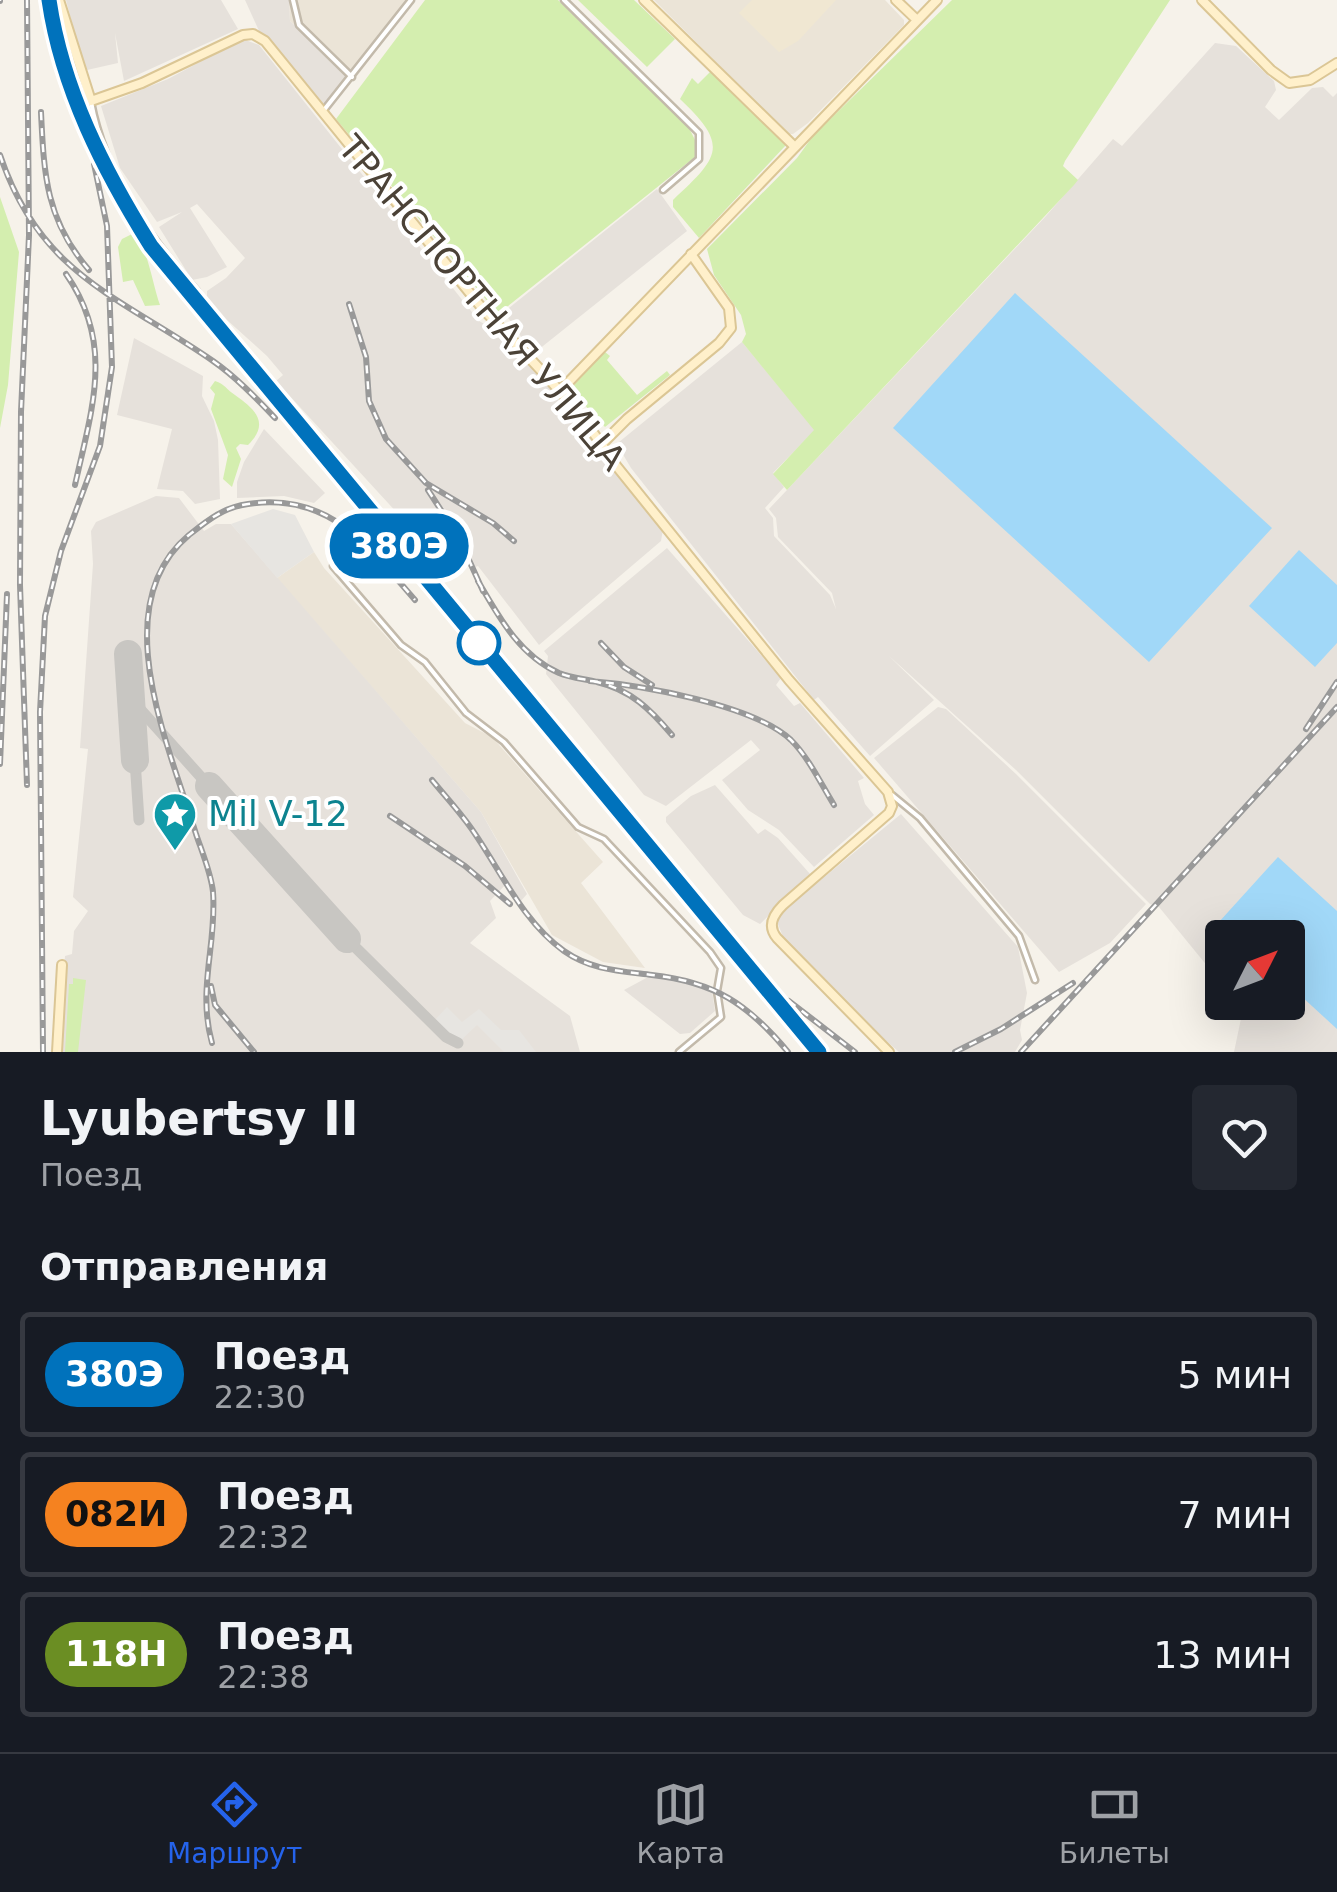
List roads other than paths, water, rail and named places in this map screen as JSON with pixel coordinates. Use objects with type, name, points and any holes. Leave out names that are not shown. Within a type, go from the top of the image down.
[{"type":"street","points":[[59,0],[101,144],[118,184],[197,291]]},
{"type":"street","points":[[294,0],[298,24],[352,77]]},
{"type":"street","points":[[323,112],[411,0]]},
{"type":"street","points":[[564,0],[699,133],[699,159],[663,190]]},
{"type":"street","points":[[644,0],[794,146]]},
{"type":"street","points":[[896,0],[917,20]]},
{"type":"street","points":[[560,391],[937,0]]},
{"type":"street","points":[[1202,0],[1263,62],[1289,82],[1303,82],[1337,63]]},
{"type":"street","name":"ТРАНСПОРТНАЯ УЛИЦА","points":[[91,101],[236,38],[254,34],[265,40],[482,308],[560,391],[788,680],[888,792]]},
{"type":"street","points":[[603,444],[626,419],[719,343],[731,328],[729,308],[691,254]]},
{"type":"street","points":[[333,566],[401,645],[425,662],[466,713],[504,742],[578,827],[604,839],[710,952],[720,968],[717,990],[721,1017],[679,1052]]},
{"type":"street","points":[[888,792],[920,818],[1020,936],[1035,980]]},
{"type":"street","points":[[888,792],[892,806],[889,813],[783,905],[773,916],[772,926],[777,938],[889,1052]]},
{"type":"street","points":[[57,1052],[62,964]]},
{"type":"water","points":[[1015,293],[1272,528],[1149,662],[893,428]]},
{"type":"water","points":[[1299,550],[1337,585],[1337,643],[1315,667],[1249,606]]},
{"type":"water","points":[[1278,857],[1337,911],[1337,1029],[1305,1000],[1305,920],[1221,920]]},
{"type":"railway","points":[[27,0],[29,235],[21,412],[20,585],[27,785]]},
{"type":"railway","points":[[49,0],[64,65],[87,128],[151,246],[819,1052]]},
{"type":"railway","points":[[41,112],[50,196],[64,233],[89,270]]},
{"type":"railway","points":[[0,155],[17,196],[60,256],[115,299],[221,367],[275,418]]},
{"type":"railway","points":[[43,1052],[40,712],[45,616],[61,551],[100,446],[112,367],[107,226],[94,164]]},
{"type":"railway","points":[[66,274],[81,300],[95,351],[93,403],[75,485]]},
{"type":"railway","points":[[349,304],[366,357],[369,401],[386,439],[426,483],[493,523],[514,541]]},
{"type":"railway","points":[[428,490],[459,538],[483,591]]},
{"type":"railway","points":[[212,1043],[206,1004],[212,885],[172,761],[151,679],[147,638],[151,600],[164,565],[189,535],[217,515],[248,504],[277,502],[302,506],[344,527],[363,542],[415,600]]},
{"type":"railway","points":[[478,581],[511,634],[532,656],[559,673],[630,695],[672,735]]},
{"type":"railway","points":[[0,764],[7,594]]},
{"type":"railway","points":[[601,643],[624,667],[652,685]]},
{"type":"railway","points":[[590,681],[696,699],[774,728],[803,755],[834,805]]},
{"type":"railway","points":[[1306,729],[1337,682]]},
{"type":"railway","points":[[1021,1052],[1337,707]]},
{"type":"railway","points":[[432,780],[471,828],[524,910],[564,951],[595,966],[674,978],[712,990],[744,1008],[788,1052]]},
{"type":"railway","points":[[390,816],[465,866],[510,904]]},
{"type":"railway","points":[[955,1052],[1001,1029],[1073,983]]},
{"type":"railway","points":[[211,986],[215,1005],[254,1052]]},
{"type":"railway","points":[[789,1001],[855,1052]]},
{"type":"train","name":"380Э","points":[[49,0],[63,66],[78,106],[114,186],[151,246],[819,1052]]},
{"type":"place","name":"Mil V-12","points":[[175,852]]}]
